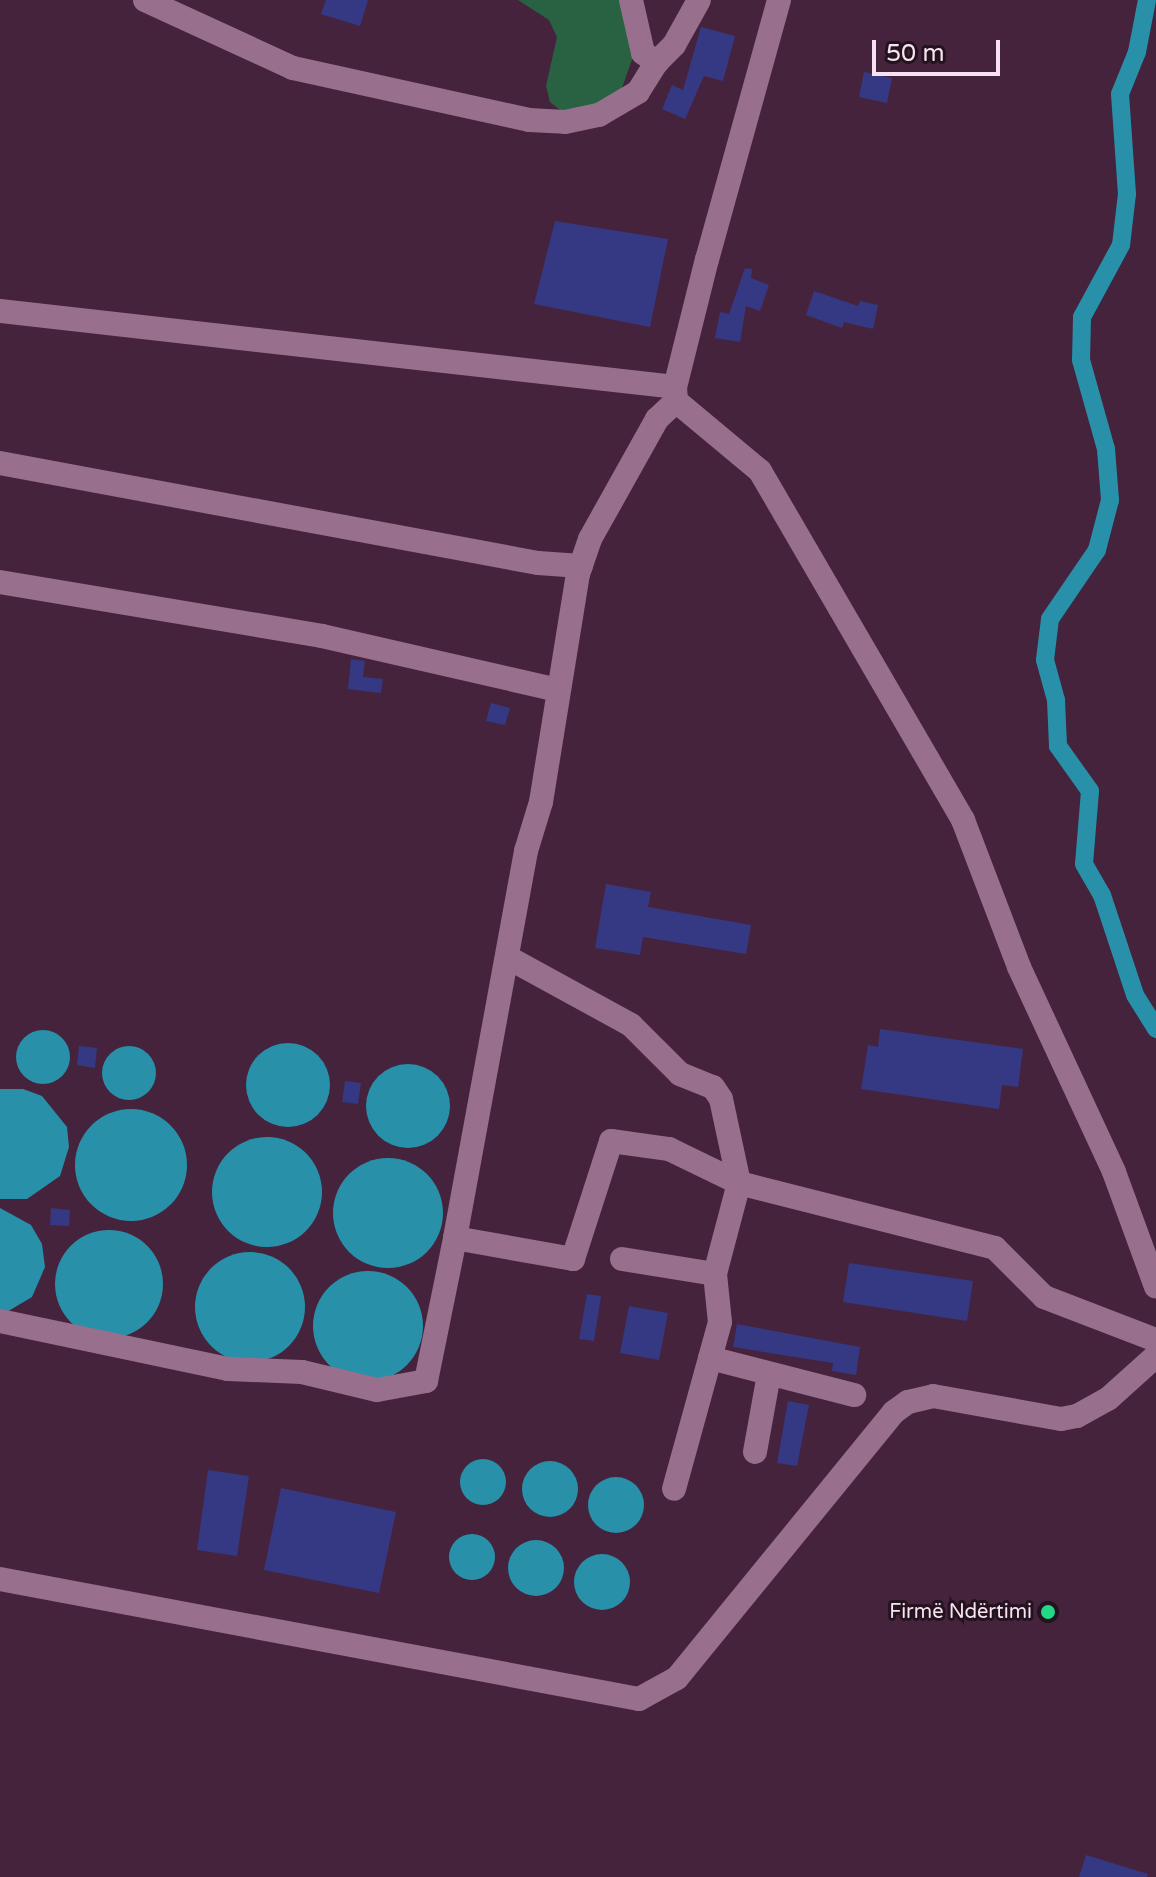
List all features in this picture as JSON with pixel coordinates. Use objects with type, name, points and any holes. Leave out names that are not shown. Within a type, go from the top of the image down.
[{"type":"street","points":[[145,0],[293,68],[529,120],[565,122],[599,115],[638,92],[657,62],[674,45],[699,0]]},
{"type":"street","points":[[631,0],[643,53],[657,62]]},
{"type":"street","points":[[0,1321],[228,1369],[302,1372],[377,1390],[426,1381],[526,851],[541,802],[581,566],[590,539],[657,419],[675,394],[779,0]]},
{"type":"street","points":[[0,311],[675,394],[760,471],[963,820],[1019,967],[1114,1172],[1156,1287]]},
{"type":"street","points":[[0,463],[538,563],[581,566]]},
{"type":"street","points":[[0,582],[322,636],[558,690]]},
{"type":"street","points":[[507,957],[631,1025],[680,1074],[713,1087],[721,1099],[739,1183],[715,1274],[720,1322],[674,1489]]},
{"type":"street","points":[[0,1579],[639,1699],[677,1678],[894,1412],[908,1402],[933,1396],[1061,1419],[1077,1416],[1108,1399],[1154,1345],[1044,1297],[995,1248],[739,1183],[669,1149],[611,1141],[573,1259],[455,1238]]},
{"type":"street","points":[[622,1259],[715,1274]]},
{"type":"street","points":[[710,1358],[854,1395]]},
{"type":"street","points":[[755,1452],[769,1374]]},
{"type":"green space","points":[[518,0],[622,0],[634,54],[618,99],[564,113],[550,102],[546,86],[557,37],[549,20]]},
{"type":"water","points":[[43,1030],[62,1038],[70,1057],[62,1076],[43,1084],[24,1076],[16,1057],[24,1038]]},
{"type":"water","points":[[288,1043],[304,1046],[318,1055],[327,1069],[330,1085],[327,1101],[318,1115],[304,1124],[288,1127],[272,1124],[258,1115],[249,1101],[246,1085],[249,1069],[258,1055],[272,1046]]},
{"type":"water","points":[[129,1046],[148,1054],[156,1073],[148,1092],[129,1100],[110,1092],[102,1073],[110,1054]]},
{"type":"water","points":[[408,1064],[424,1067],[438,1076],[447,1090],[450,1106],[447,1122],[438,1136],[424,1145],[408,1148],[392,1145],[378,1136],[369,1122],[366,1106],[369,1090],[378,1076],[392,1067]]},
{"type":"water","points":[[0,1089],[23,1089],[42,1096],[67,1127],[69,1147],[60,1176],[27,1199],[0,1199]]},
{"type":"water","points":[[131,1109],[152,1113],[171,1125],[183,1144],[187,1165],[183,1186],[171,1205],[152,1217],[131,1221],[110,1217],[91,1205],[79,1186],[75,1165],[79,1144],[91,1125],[110,1113]]},
{"type":"water","points":[[267,1137],[288,1141],[306,1153],[318,1171],[322,1192],[318,1213],[306,1231],[288,1243],[267,1247],[246,1243],[228,1231],[216,1213],[212,1192],[216,1171],[228,1153],[246,1141]]},
{"type":"water","points":[[388,1158],[409,1162],[427,1174],[439,1192],[443,1213],[439,1234],[427,1252],[409,1264],[388,1268],[367,1264],[349,1252],[337,1234],[333,1213],[337,1192],[349,1174],[367,1162]]},
{"type":"water","points":[[0,1208],[31,1225],[42,1244],[45,1267],[32,1297],[0,1316]]},
{"type":"water","points":[[109,1230],[130,1234],[148,1245],[159,1263],[163,1284],[159,1305],[148,1323],[130,1334],[109,1338],[88,1334],[70,1323],[59,1305],[55,1284],[59,1263],[70,1245],[88,1234]]},
{"type":"water","points":[[250,1252],[271,1256],[289,1268],[301,1286],[305,1307],[301,1328],[289,1346],[271,1358],[250,1362],[229,1358],[211,1346],[199,1328],[195,1307],[199,1286],[211,1268],[229,1256]]},
{"type":"water","points":[[368,1271],[389,1276],[407,1287],[418,1305],[423,1326],[418,1347],[407,1365],[389,1376],[368,1381],[347,1376],[329,1365],[318,1347],[313,1326],[318,1305],[329,1287],[347,1276]]},
{"type":"water","points":[[483,1459],[499,1466],[506,1482],[499,1498],[483,1505],[467,1498],[460,1482],[467,1466]]},
{"type":"water","points":[[550,1461],[570,1469],[578,1489],[570,1509],[550,1517],[530,1509],[522,1489],[530,1469]]},
{"type":"water","points":[[616,1477],[636,1485],[644,1505],[636,1525],[616,1533],[596,1525],[588,1505],[596,1485]]},
{"type":"water","points":[[472,1534],[488,1541],[495,1557],[488,1573],[472,1580],[456,1573],[449,1557],[456,1541]]},
{"type":"water","points":[[536,1540],[556,1548],[564,1568],[556,1588],[536,1596],[516,1588],[508,1568],[516,1548]]},
{"type":"water","points":[[602,1554],[622,1562],[630,1582],[622,1602],[602,1610],[582,1602],[574,1582],[582,1562]]},
{"type":"building","points":[[326,0],[368,0],[360,26],[321,14]]},
{"type":"building","points":[[701,27],[735,36],[723,81],[704,76],[685,119],[662,109],[672,85],[683,90]]},
{"type":"building","points":[[864,72],[892,78],[887,103],[859,97]]},
{"type":"building","points":[[555,221],[668,239],[650,327],[534,304]]},
{"type":"building","points":[[745,268],[752,269],[751,278],[769,285],[760,311],[746,306],[740,342],[715,338],[720,312],[729,314]]},
{"type":"building","points":[[814,291],[858,306],[860,301],[878,305],[873,329],[844,322],[842,328],[806,315]]},
{"type":"building","points":[[351,659],[365,661],[363,677],[383,679],[381,693],[348,689]]},
{"type":"building","points":[[491,703],[510,708],[505,725],[486,721]]},
{"type":"building","points":[[606,884],[651,892],[648,907],[751,925],[746,954],[643,937],[640,955],[595,948]]},
{"type":"building","points":[[880,1029],[1023,1049],[1018,1087],[1002,1085],[999,1109],[861,1089],[868,1045],[878,1047]]},
{"type":"building","points":[[79,1046],[97,1048],[95,1068],[77,1065]]},
{"type":"building","points":[[345,1081],[361,1083],[358,1104],[342,1102]]},
{"type":"building","points":[[51,1208],[70,1210],[69,1226],[50,1225]]},
{"type":"building","points":[[849,1263],[973,1281],[967,1321],[843,1302]]},
{"type":"building","points":[[587,1294],[601,1296],[594,1341],[579,1339]]},
{"type":"building","points":[[629,1306],[668,1313],[659,1360],[620,1353]]},
{"type":"building","points":[[737,1324],[860,1347],[856,1375],[832,1371],[833,1363],[733,1347]]},
{"type":"building","points":[[788,1401],[809,1405],[797,1466],[777,1463]]},
{"type":"building","points":[[208,1470],[249,1476],[237,1556],[197,1550]]},
{"type":"building","points":[[281,1488],[396,1512],[379,1593],[264,1570]]},
{"type":"building","points":[[1086,1855],[1148,1874],[1147,1877],[1079,1877]]},
{"type":"waterway","points":[[1147,0],[1137,52],[1120,94],[1127,194],[1121,245],[1082,317],[1081,360],[1106,449],[1110,500],[1097,550],[1050,619],[1045,660],[1056,700],[1058,746],[1090,791],[1084,864],[1102,895],[1135,995],[1156,1029]]},
{"type":"place","name":"Firmë Ndërtimi","points":[[1048,1612]]}]
